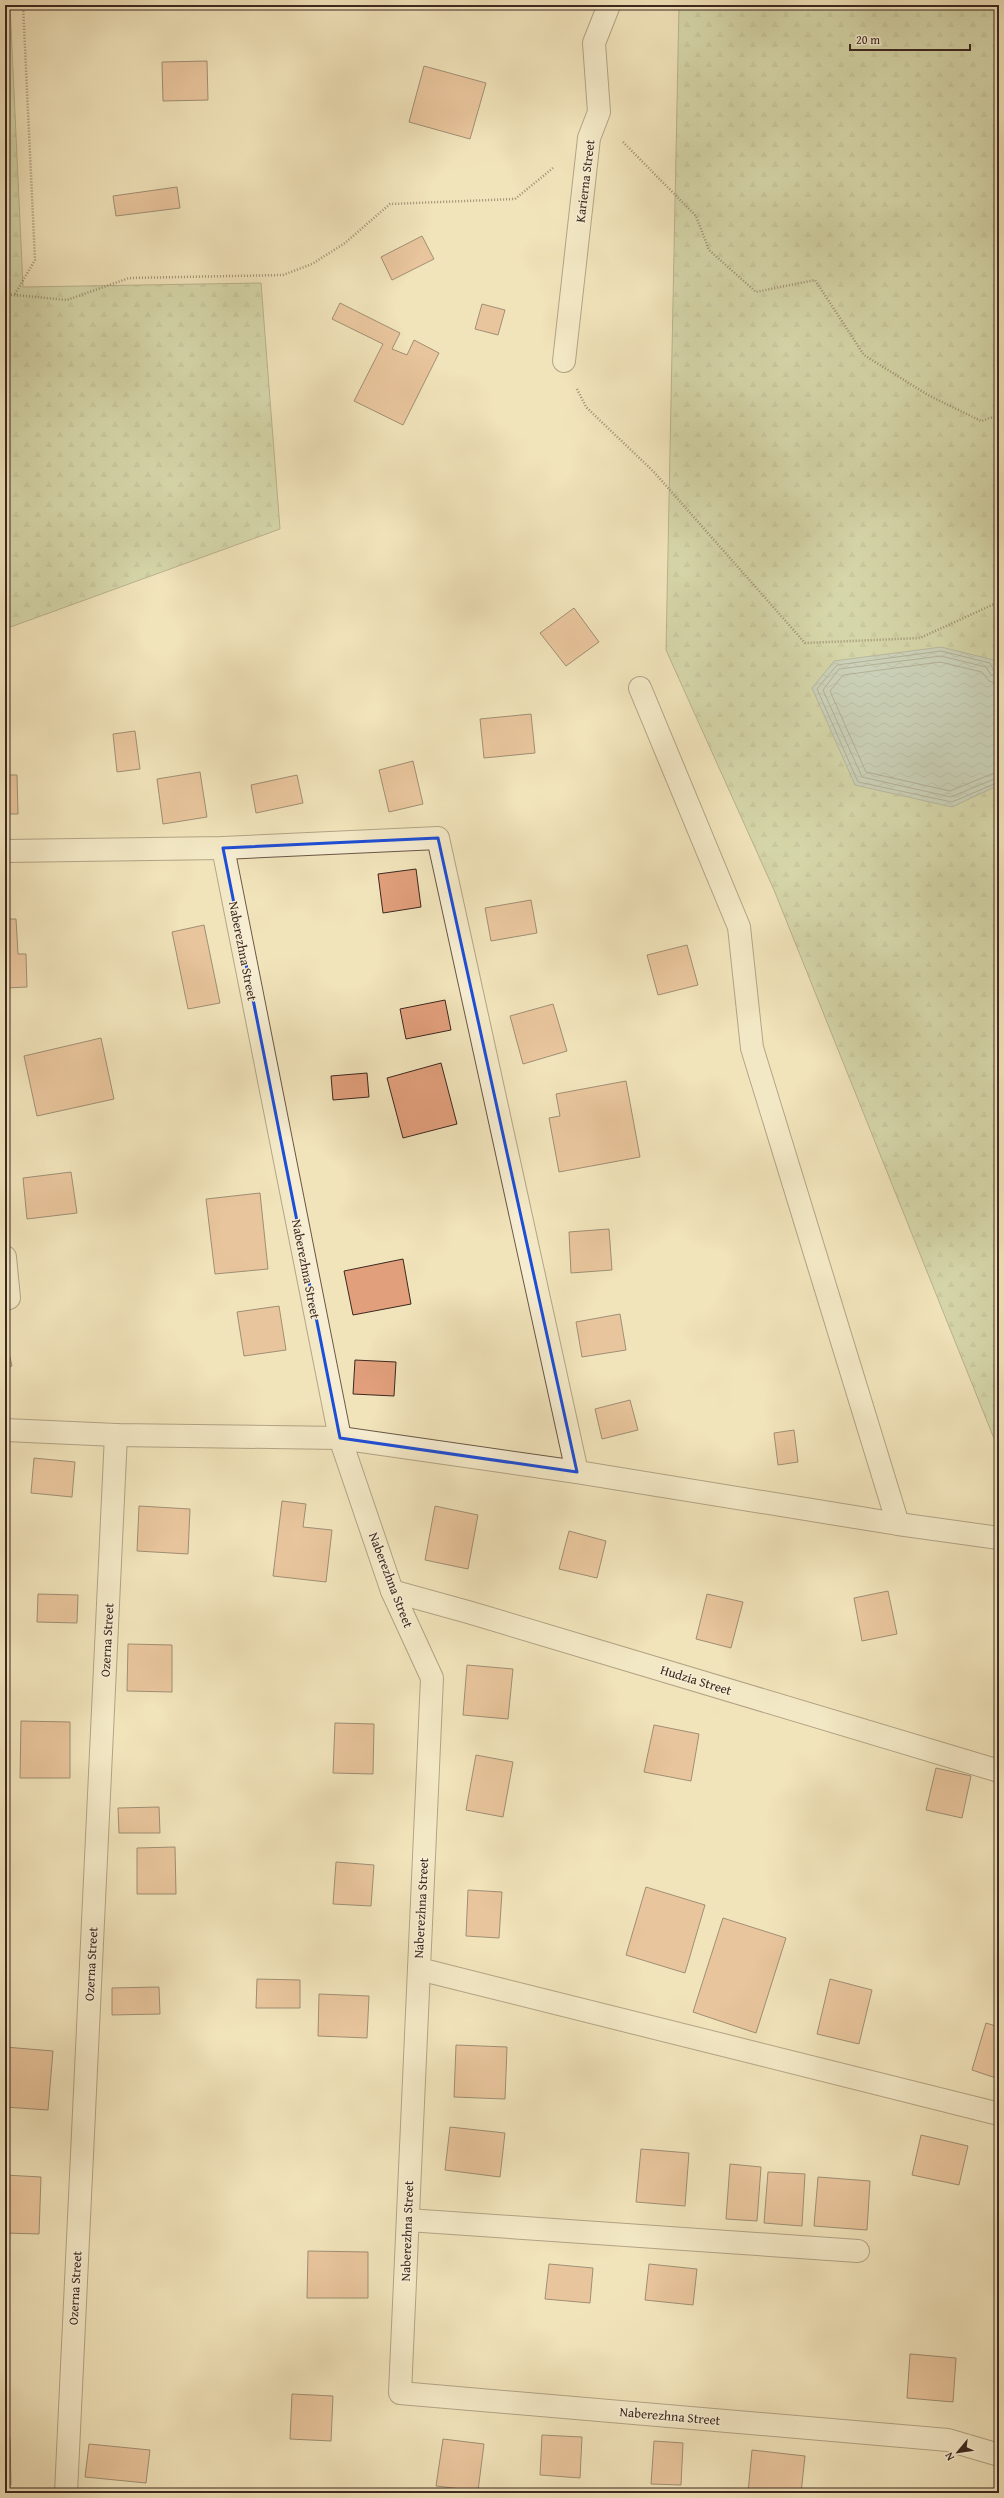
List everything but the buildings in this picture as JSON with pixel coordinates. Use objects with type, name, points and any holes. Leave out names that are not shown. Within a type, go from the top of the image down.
[{"type":"street","name":"Karierna Street","points":[[564,362],[589,138],[599,112],[594,43],[609,5]]},
{"type":"street","points":[[640,688],[739,927],[752,1048],[898,1524]]},
{"type":"street","points":[[5,851],[223,848],[438,838],[576,1472]]},
{"type":"street","name":"Naberezhna Street","points":[[223,848],[340,1438],[392,1592],[432,1678],[400,2393],[948,2440],[999,2455]]},
{"type":"street","points":[[5,1257],[9,1298],[5,1299]]},
{"type":"street","points":[[5,1430],[116,1435],[340,1438],[576,1472],[898,1524],[999,1538]]},
{"type":"street","name":"Ozerna Street","points":[[66,2493],[116,1435]]},
{"type":"street","name":"Hudzia Street","points":[[392,1592],[476,1614],[999,1771]]},
{"type":"street","points":[[418,1969],[999,2114]]},
{"type":"street","points":[[408,2220],[858,2251]]},
{"type":"path","points":[[15,294],[35,260],[23,5]]},
{"type":"path","points":[[599,112],[626,147],[696,216],[709,250],[756,292],[815,280],[864,355],[928,395],[981,421],[999,415]]},
{"type":"path","points":[[5,294],[67,300],[129,278],[283,275],[312,264],[345,242],[390,204],[515,199],[589,138]]},
{"type":"path","points":[[564,362],[586,407],[654,472],[805,643],[920,638],[994,604],[999,611]]},
{"type":"highlighted area","points":[[438,838],[577,1472],[340,1438],[223,848]]},
{"type":"green space","points":[[5,5],[10,5],[23,287],[261,283],[280,529],[5,629]]},
{"type":"green space","points":[[679,5],[999,5],[999,1451],[774,890],[666,650]]},
{"type":"water","points":[[941,647],[994,660],[999,674],[999,785],[952,807],[855,785],[812,688],[834,661]]}]
